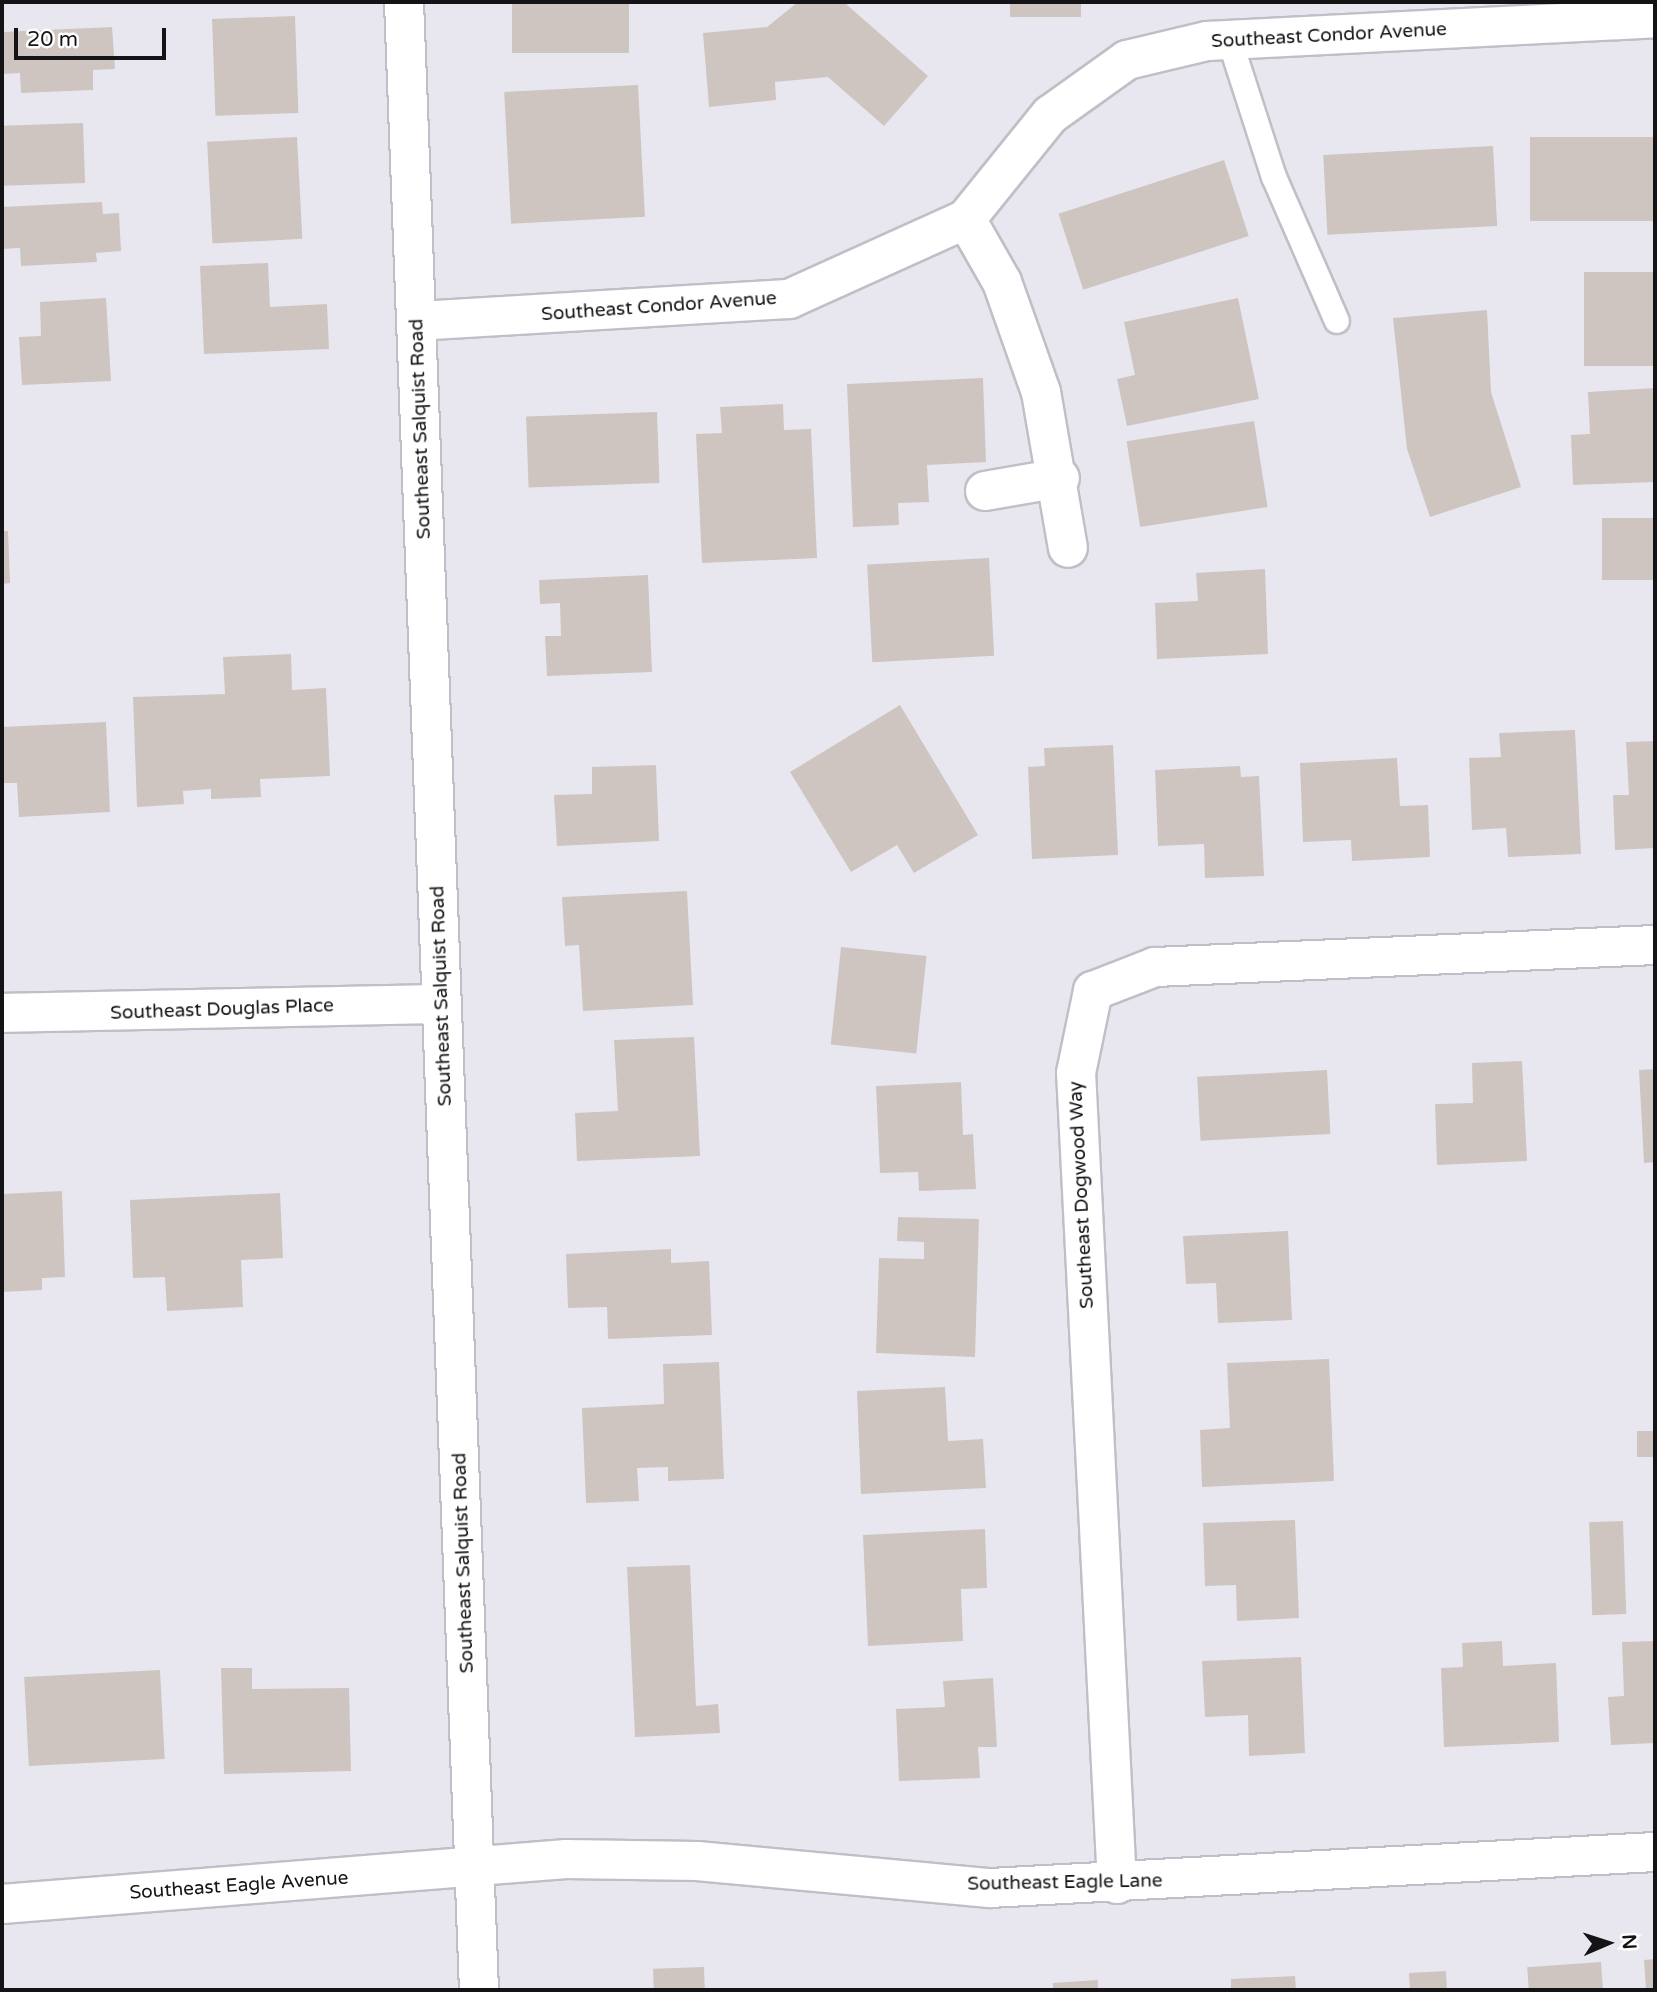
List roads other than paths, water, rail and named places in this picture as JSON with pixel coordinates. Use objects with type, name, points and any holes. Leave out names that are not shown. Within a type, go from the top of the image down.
[{"type":"street","name":"Southeast Salquist Road","points":[[404,2],[479,1990]]},
{"type":"street","name":"Southeast Condor Avenue","points":[[417,321],[789,299],[966,219],[1050,115],[1127,60],[1230,41],[1655,18]]},
{"type":"street","points":[[966,219],[1002,282],[1041,392],[1060,478],[1068,548]]},
{"type":"street","points":[[985,491],[1060,478]]},
{"type":"street","name":"Southeast Dogwood Way","points":[[1117,1884],[1076,1073],[1093,991],[1155,967],[1655,945]]},
{"type":"street","name":"Southeast Douglas Place","points":[[2,1013],[442,1004]]},
{"type":"street","name":"Southeast Eagle Lane","points":[[476,1867],[566,1859],[697,1860],[990,1888],[1117,1884],[1655,1852]]},
{"type":"street","name":"Southeast Eagle Avenue","points":[[2,1904],[476,1867]]},
{"type":"lane","points":[[1230,41],[1274,177],[1337,321]]}]
